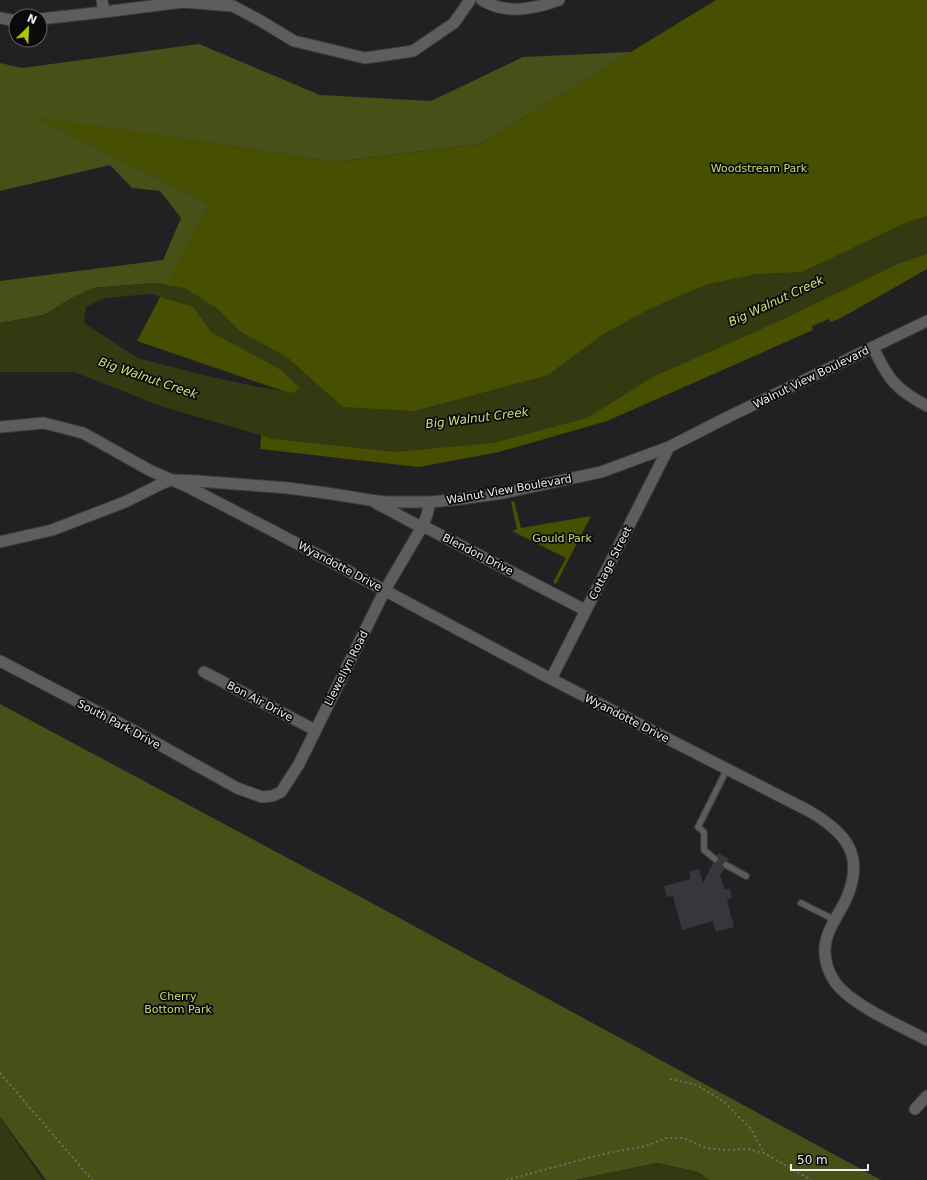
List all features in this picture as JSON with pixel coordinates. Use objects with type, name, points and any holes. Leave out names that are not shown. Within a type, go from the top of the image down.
[{"type":"street","points":[[102,0],[104,12]]},
{"type":"street","points":[[48,18],[183,2],[233,6],[294,41],[365,58],[413,51],[454,23],[470,0]]},
{"type":"street","points":[[482,0],[513,10],[541,6],[559,0]]},
{"type":"street","name":"Walnut View Boulevard","points":[[0,427],[44,423],[83,433],[151,471],[172,480],[288,488],[370,500],[430,502],[503,493],[601,472],[669,447],[735,413],[927,321]]},
{"type":"street","points":[[873,347],[882,366],[894,384],[910,397],[927,406]]},
{"type":"street","name":"Cottage Street","points":[[551,679],[669,447]]},
{"type":"street","points":[[0,542],[52,530],[125,502],[162,483],[172,480]]},
{"type":"street","name":"Wyandotte Drive","points":[[172,480],[277,532],[551,679],[823,819],[835,828],[843,837],[848,846],[854,867],[847,897],[826,942],[825,956],[827,968],[835,982],[845,993],[871,1011],[927,1040]]},
{"type":"street","name":"Blendon Drive","points":[[370,500],[585,610]]},
{"type":"street","name":"Llewellyn Road","points":[[237,788],[262,797],[272,796],[281,792],[298,764],[386,590],[422,527],[430,502]]},
{"type":"street","name":"South Park Drive","points":[[0,661],[142,735],[237,788]]},
{"type":"street","name":"Bon Air Drive","points":[[204,672],[315,730]]},
{"type":"street","points":[[915,1109],[927,1096]]},
{"type":"lane","points":[[715,860],[704,850],[704,832],[698,828],[727,770]]},
{"type":"lane","points":[[726,865],[746,876]]},
{"type":"lane","points":[[801,903],[835,920]]},
{"type":"path","points":[[0,1074],[92,1180]]},
{"type":"path","points":[[670,1079],[697,1085],[724,1102],[751,1129],[764,1153]]},
{"type":"path","points":[[506,1180],[603,1154],[646,1146],[666,1138],[683,1138],[706,1148],[726,1150],[748,1149],[764,1153],[811,1180]]},
{"type":"green space","name":"Woodstream Park","points":[[716,0],[927,0],[927,269],[841,318],[831,322],[829,319],[812,326],[813,330],[607,421],[499,452],[419,467],[260,449],[264,399],[292,394],[137,341],[209,204],[35,116],[335,162],[480,144]]},
{"type":"green space","points":[[199,44],[320,95],[431,101],[523,57],[631,52],[480,144],[335,162],[37,117],[209,204],[167,285],[154,283],[93,288],[70,299],[44,315],[0,323],[0,281],[163,260],[181,218],[160,191],[132,188],[110,165],[0,191],[0,63],[22,68]]},
{"type":"green space","name":"Gould Park","points":[[514,501],[521,528],[591,516],[556,584],[553,582],[566,558],[512,531],[517,529],[511,502]]},
{"type":"green space","name":"Cherry Bottom Park","points":[[0,704],[370,902],[881,1180],[709,1180],[698,1172],[657,1163],[576,1180],[46,1180],[0,1117]]},
{"type":"water","name":"Big Walnut Creek","points":[[927,216],[927,254],[898,264],[773,324],[653,377],[587,418],[493,443],[395,452],[274,439],[163,407],[74,372],[0,372],[0,323],[44,315],[70,299],[93,288],[154,283],[185,288],[218,309],[241,332],[287,357],[343,407],[414,411],[548,375],[603,334],[651,308],[708,284],[756,274],[802,272],[907,222]],"holes":[[[151,294],[193,307],[211,332],[281,370],[299,387],[294,393],[254,386],[203,375],[138,358],[84,323],[86,307],[105,298]]]},
{"type":"water","points":[[0,1118],[43,1180],[0,1180]]},
{"type":"water","points":[[657,1163],[698,1172],[709,1180],[576,1180]]},
{"type":"building","points":[[718,853],[729,859],[728,861],[724,861],[722,863],[722,867],[724,869],[720,876],[725,890],[730,889],[732,898],[727,900],[734,927],[716,932],[713,921],[682,930],[673,896],[667,897],[664,886],[691,879],[689,872],[699,869],[703,883],[713,863],[718,861]]}]
